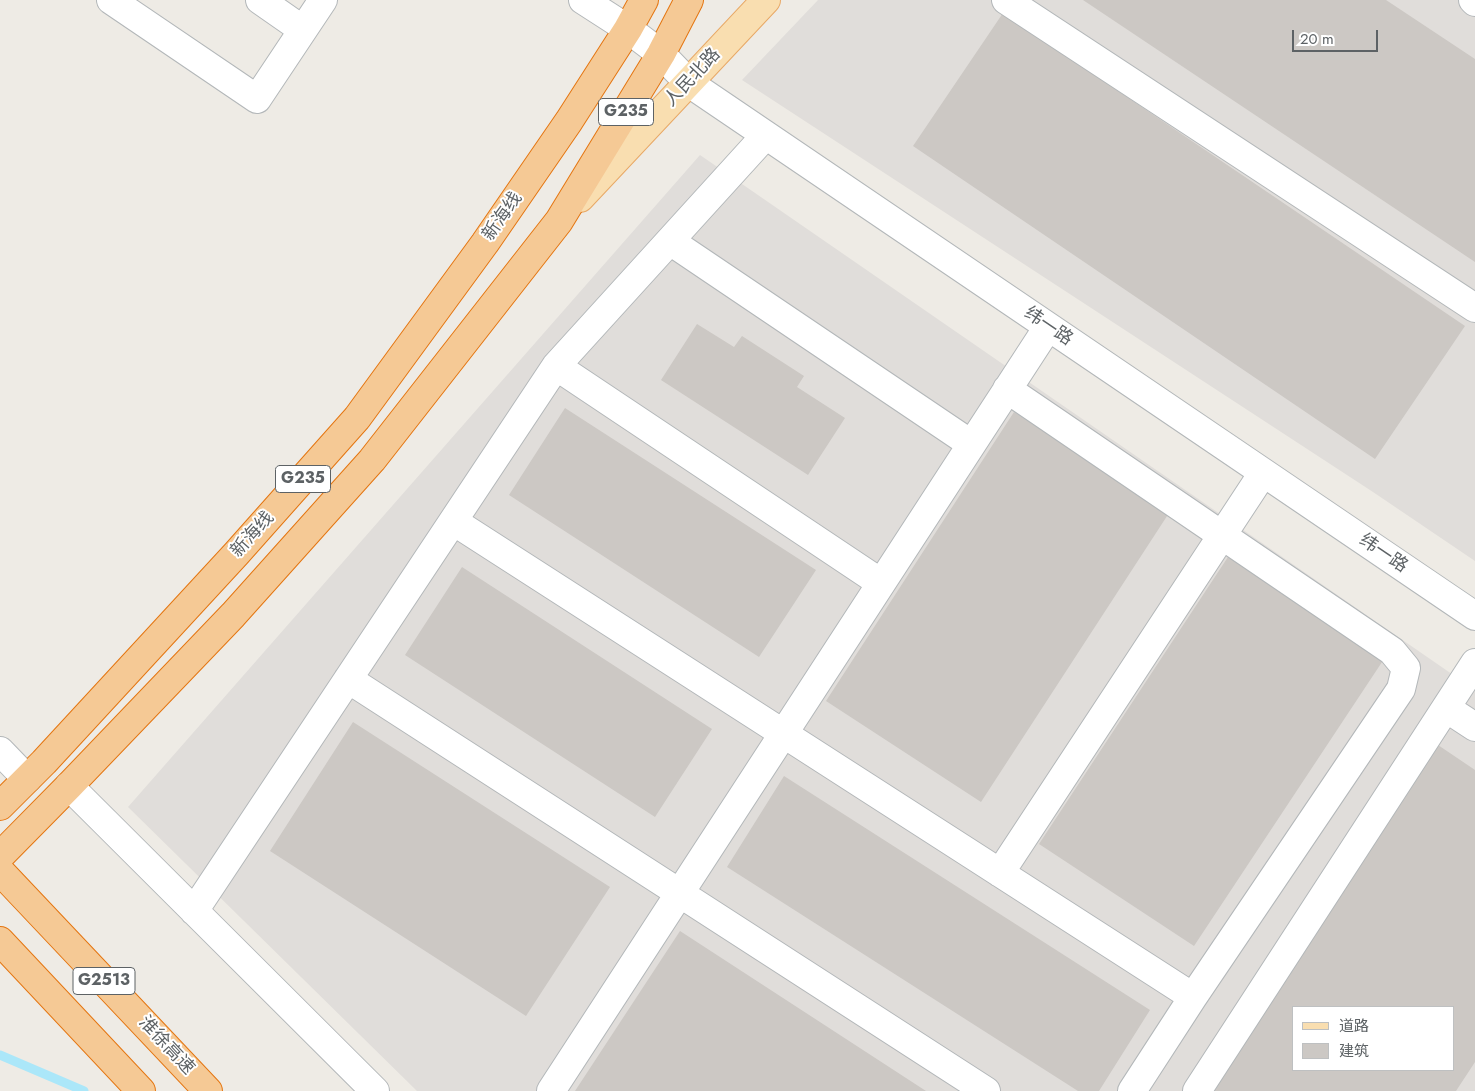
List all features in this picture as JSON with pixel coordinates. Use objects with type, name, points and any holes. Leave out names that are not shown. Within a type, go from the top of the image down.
[{"type":"highway","name":"G235","points":[[628,29],[644,0]]},
{"type":"highway","name":"G235","points":[[0,856],[233,615],[372,460],[558,221],[661,54],[689,0]]},
{"type":"highway","name":"新海线","points":[[0,806],[236,554],[357,418],[485,244],[569,121],[628,29]]},
{"type":"highway","name":"淮徐高速","points":[[0,871],[208,1091]]},
{"type":"highway","name":"G2513","points":[[0,941],[141,1091]]},
{"type":"main road","name":"人民北路","points":[[558,221],[766,0]]},
{"type":"street","points":[[111,0],[257,99],[323,0]]},
{"type":"street","points":[[260,0],[303,30]]},
{"type":"street","name":"纬一路","points":[[583,0],[628,29],[661,54],[689,84],[1475,616]]},
{"type":"street","points":[[1006,0],[1475,308]]},
{"type":"street","points":[[194,911],[556,366],[765,136]]},
{"type":"street","points":[[670,241],[971,444]]},
{"type":"street","points":[[550,1091],[1048,327]]},
{"type":"street","points":[[556,366],[881,583]]},
{"type":"street","points":[[1007,389],[1392,651],[1406,668],[1401,689],[1193,997],[1132,1091]]},
{"type":"street","points":[[1000,873],[1263,473]]},
{"type":"street","points":[[453,521],[1193,997]]},
{"type":"street","points":[[1197,1091],[1475,664]]},
{"type":"street","points":[[348,679],[986,1091]]},
{"type":"street","points":[[1446,708],[1475,727]]},
{"type":"street","points":[[0,751],[27,779]]},
{"type":"street","points":[[69,786],[374,1091]]},
{"type":"shaded area","points":[[818,0],[1475,0],[1475,561],[1373,492],[742,80]]},
{"type":"shaded area","points":[[700,155],[1475,690],[1475,1091],[417,1091],[128,807]]},
{"type":"building","points":[[1083,0],[1386,0],[1475,59],[1475,262]]},
{"type":"building","points":[[1003,13],[1465,326],[1375,459],[913,146]]},
{"type":"building","points":[[697,324],[734,347],[742,336],[804,376],[797,387],[845,418],[808,475],[661,380]]},
{"type":"building","points":[[565,408],[816,570],[759,657],[509,495]]},
{"type":"building","points":[[1014,412],[1169,513],[981,802],[826,701]]},
{"type":"building","points":[[1228,557],[1384,659],[1194,946],[1039,844]]},
{"type":"building","points":[[462,567],[712,729],[655,817],[405,655]]},
{"type":"building","points":[[353,722],[610,887],[526,1016],[270,851]]},
{"type":"building","points":[[1438,745],[1475,770],[1475,1062],[1456,1091],[1213,1091]]},
{"type":"building","points":[[784,776],[1150,1010],[1099,1091],[1078,1091],[727,867]]},
{"type":"building","points":[[680,931],[926,1091],[575,1091]]},
{"type":"waterway","points":[[0,1055],[84,1091]]}]
